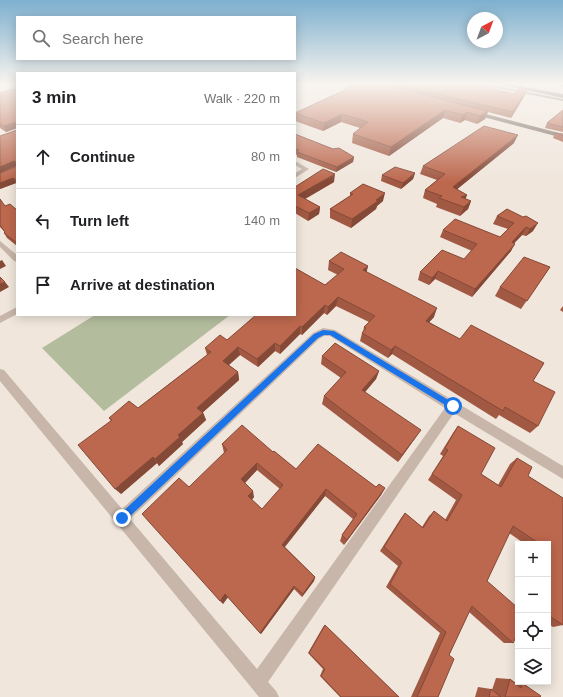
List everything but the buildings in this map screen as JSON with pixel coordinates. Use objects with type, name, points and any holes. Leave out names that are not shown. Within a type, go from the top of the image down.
[{"type":"main road","points":[[490,117],[563,135]]},
{"type":"street","points":[[296,164],[306,169],[296,175]]},
{"type":"street","points":[[0,243],[16,257]]},
{"type":"street","points":[[0,320],[16,311]]},
{"type":"street","points":[[122,518],[316,336],[323,332],[332,333],[563,473]]},
{"type":"street","points":[[0,373],[270,697]]},
{"type":"street","points":[[258,682],[453,406]]},
{"type":"green space","points":[[93,316],[229,316],[104,411],[42,348]]},
{"type":"route","points":[[122,518],[316,336],[323,332],[332,333],[453,406]]}]
